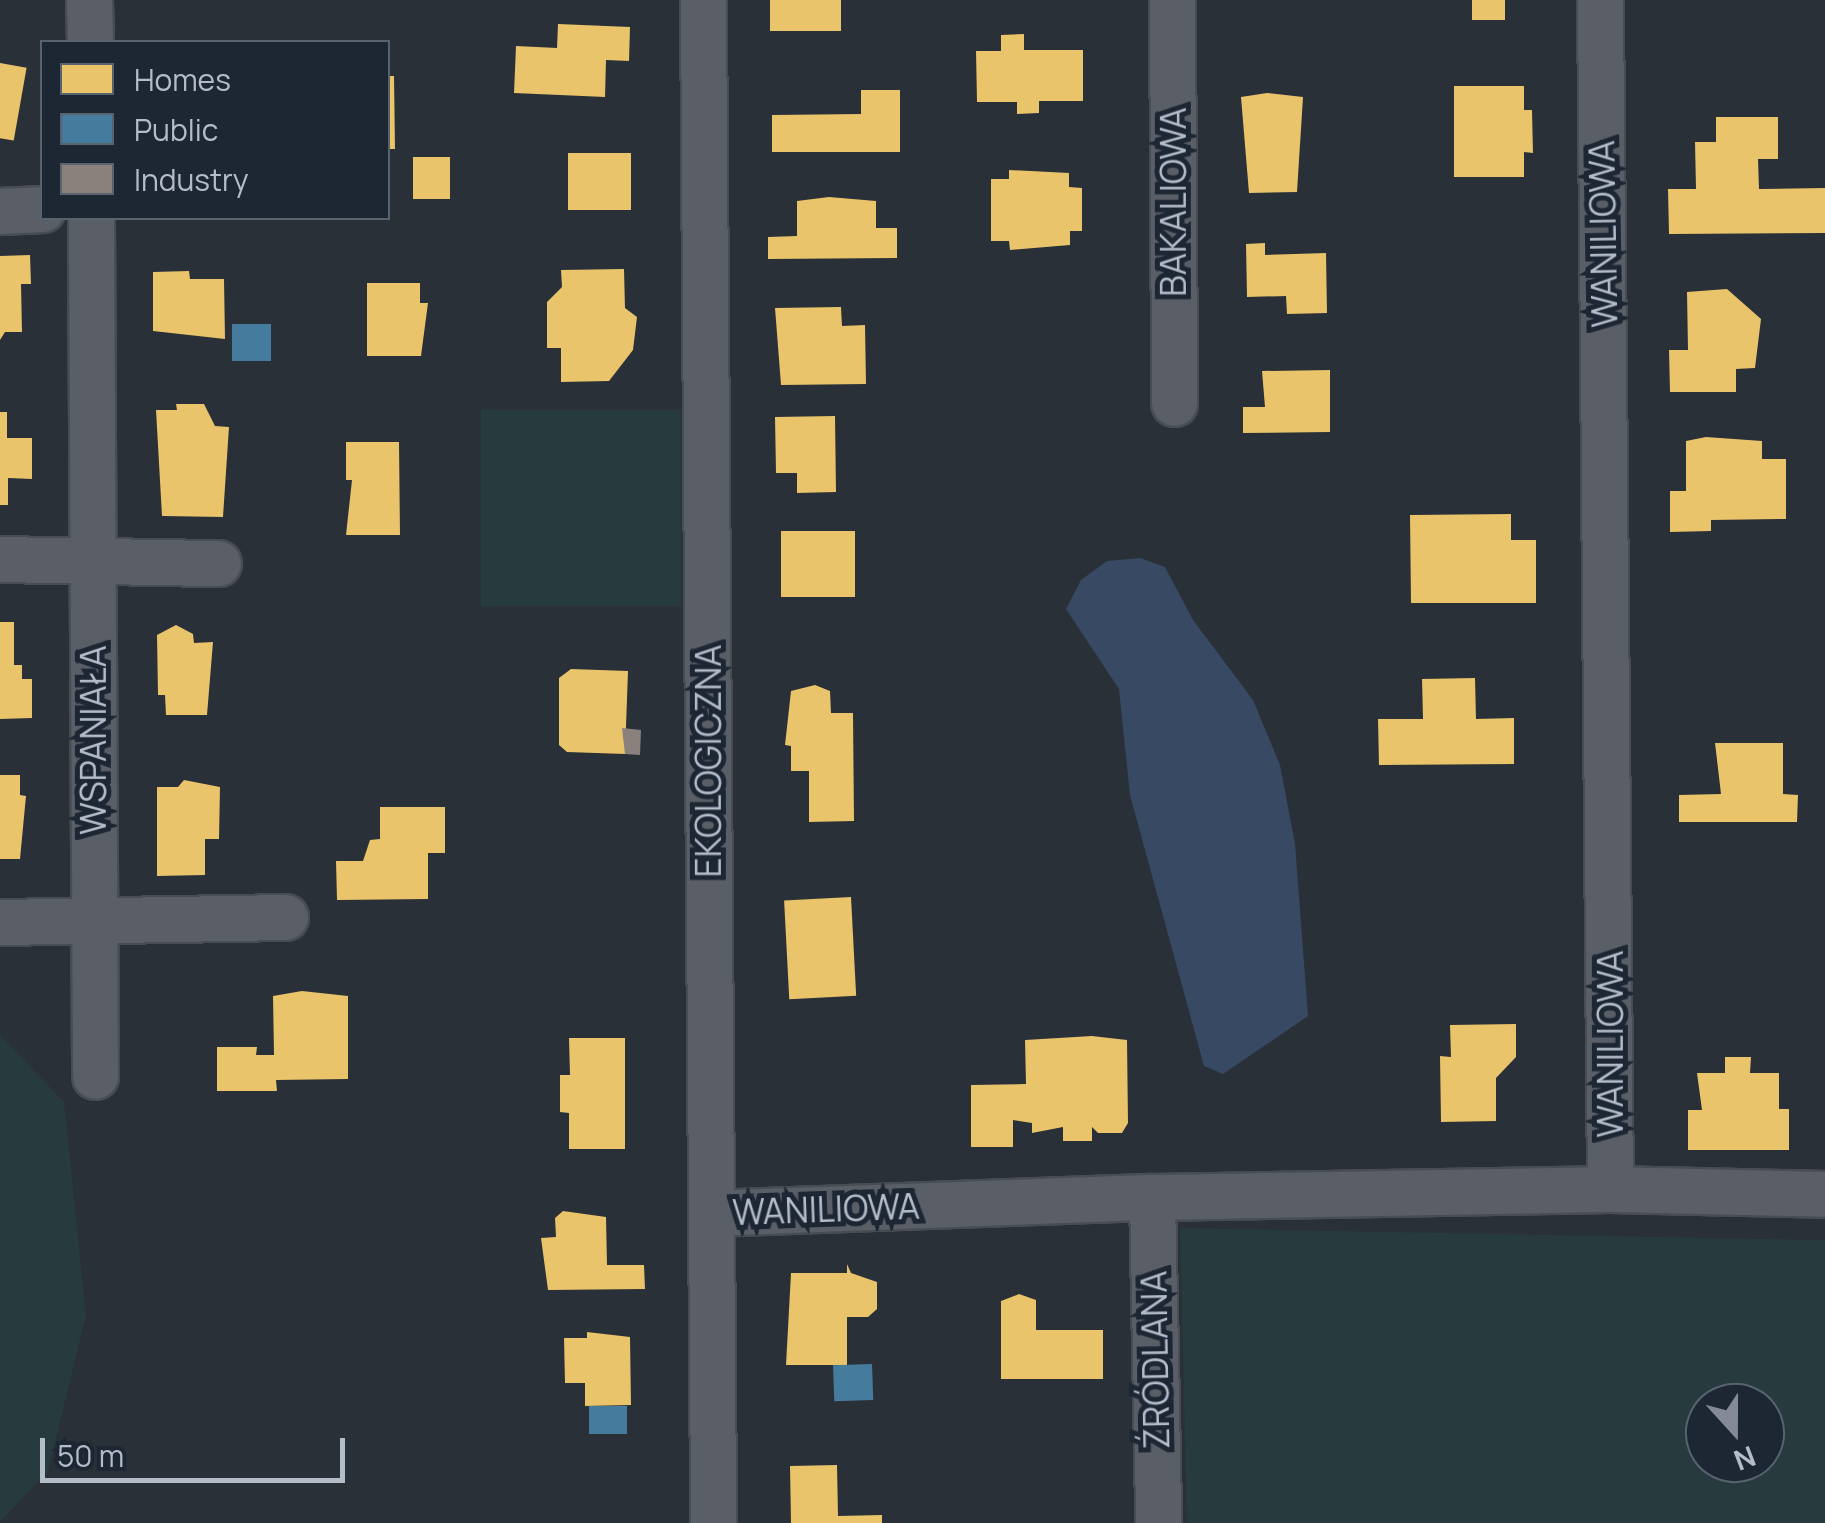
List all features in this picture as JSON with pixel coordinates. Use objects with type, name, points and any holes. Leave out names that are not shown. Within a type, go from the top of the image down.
[{"type":"street","points":[[90,0],[90,40]]},
{"type":"street","name":"EKOLOGICZNA","points":[[703,0],[713,1523]]},
{"type":"street","name":"BAKALIOWA","points":[[1172,0],[1174,403]]},
{"type":"street","name":"WANILIOWA","points":[[712,1213],[1152,1197],[1610,1190],[1600,0]]},
{"type":"street","points":[[0,211],[40,210]]},
{"type":"street","name":"WSPANIAŁA","points":[[90,220],[95,1076]]},
{"type":"street","points":[[0,559],[218,563]]},
{"type":"street","points":[[0,922],[285,917]]},
{"type":"street","points":[[1610,1190],[1825,1194]]},
{"type":"street","name":"ŹRÓDLANA","points":[[1152,1197],[1158,1523]]},
{"type":"green space","points":[[481,410],[681,410],[681,606],[481,606]]},
{"type":"green space","points":[[0,1035],[64,1102],[86,1315],[48,1471],[0,1522]]},
{"type":"green space","points":[[1180,1228],[1825,1240],[1825,1523],[1187,1523]]},
{"type":"water","points":[[1140,558],[1165,567],[1193,620],[1253,700],[1280,765],[1295,844],[1308,1016],[1223,1074],[1204,1066],[1130,795],[1119,689],[1066,609],[1081,580],[1107,561]]},
{"type":"building: Homes","points":[[770,0],[841,0],[841,31],[770,31]]},
{"type":"building: Homes","points":[[1472,0],[1505,0],[1505,20],[1472,20]]},
{"type":"building: Homes","points":[[558,24],[630,27],[629,61],[606,60],[605,97],[514,93],[516,46],[557,48]]},
{"type":"building: Homes","points":[[1024,34],[1024,50],[1083,50],[1083,101],[1039,101],[1039,113],[1017,114],[1017,102],[977,102],[976,51],[1001,51],[1001,35]]},
{"type":"building: Homes","points":[[0,63],[27,68],[14,141],[0,138]]},
{"type":"building: Homes","points":[[390,76],[394,76],[395,149],[390,149]]},
{"type":"building: Homes","points":[[1454,86],[1524,86],[1524,110],[1532,110],[1533,153],[1524,152],[1524,177],[1454,177]]},
{"type":"building: Homes","points":[[861,90],[900,90],[900,152],[772,152],[772,115],[861,114]]},
{"type":"building: Homes","points":[[1267,93],[1303,97],[1297,192],[1249,193],[1241,97]]},
{"type":"building: Homes","points":[[1716,117],[1778,117],[1778,159],[1758,159],[1759,189],[1825,188],[1825,233],[1669,234],[1668,189],[1696,189],[1695,142],[1716,142]]},
{"type":"building: Homes","points":[[568,153],[631,153],[631,210],[568,210]]},
{"type":"building: Homes","points":[[413,157],[450,157],[450,199],[413,199]]},
{"type":"building: Homes","points":[[1009,170],[1069,173],[1069,187],[1082,188],[1082,231],[1070,231],[1070,245],[1010,250],[1009,241],[991,241],[991,179],[1009,179]]},
{"type":"building: Homes","points":[[829,197],[876,201],[876,228],[897,228],[897,258],[768,259],[768,237],[797,236],[797,201]]},
{"type":"building: Homes","points":[[1265,243],[1265,255],[1326,253],[1327,313],[1287,314],[1286,296],[1247,297],[1246,244]]},
{"type":"building: Homes","points":[[30,255],[31,284],[21,284],[22,332],[5,332],[0,340],[0,256]]},
{"type":"building: Homes","points":[[624,269],[625,308],[637,317],[633,350],[609,381],[561,382],[561,348],[547,348],[547,302],[562,287],[561,270]]},
{"type":"building: Homes","points":[[189,271],[190,279],[224,279],[225,339],[153,331],[153,272]]},
{"type":"building: Homes","points":[[367,283],[420,283],[420,303],[428,303],[421,356],[367,356]]},
{"type":"building: Homes","points":[[1727,289],[1761,319],[1755,368],[1736,369],[1736,392],[1670,392],[1669,350],[1688,350],[1687,292]]},
{"type":"building: Homes","points":[[841,307],[842,326],[865,325],[866,384],[781,385],[775,308]]},
{"type":"building: Homes","points":[[1330,370],[1330,432],[1243,433],[1243,407],[1265,407],[1262,371]]},
{"type":"building: Homes","points":[[176,404],[204,404],[215,426],[229,427],[223,517],[162,516],[156,410],[177,410]]},
{"type":"building: Homes","points":[[0,412],[7,412],[7,438],[32,438],[32,479],[8,478],[8,505],[0,505]]},
{"type":"building: Homes","points":[[835,416],[836,492],[797,493],[797,473],[776,473],[775,417]]},
{"type":"building: Homes","points":[[1706,437],[1762,441],[1762,459],[1786,459],[1786,519],[1711,520],[1711,531],[1670,532],[1670,491],[1686,491],[1686,441]]},
{"type":"building: Homes","points":[[346,442],[399,442],[400,535],[346,535],[352,480],[346,480]]},
{"type":"building: Homes","points":[[1511,514],[1511,540],[1536,540],[1536,603],[1411,603],[1410,515]]},
{"type":"building: Homes","points":[[781,531],[855,531],[855,597],[781,597]]},
{"type":"building: Homes","points":[[0,622],[14,622],[14,665],[22,665],[22,679],[32,679],[32,718],[0,719]]},
{"type":"building: Homes","points":[[176,625],[193,634],[194,643],[213,642],[207,715],[166,715],[165,695],[158,695],[157,635]]},
{"type":"building: Homes","points":[[571,669],[628,671],[625,754],[567,752],[559,745],[559,678]]},
{"type":"building: Homes","points":[[1475,678],[1476,719],[1514,718],[1514,764],[1379,765],[1378,719],[1423,719],[1422,679]]},
{"type":"building: Homes","points":[[815,685],[830,691],[831,713],[853,713],[854,821],[809,822],[809,771],[791,771],[791,746],[785,745],[791,691]]},
{"type":"building: Homes","points":[[1715,743],[1783,743],[1783,794],[1798,795],[1797,822],[1679,822],[1679,795],[1721,794]]},
{"type":"building: Homes","points":[[0,775],[20,775],[20,795],[26,796],[20,859],[0,859]]},
{"type":"building: Homes","points":[[184,780],[220,787],[219,839],[205,839],[205,875],[157,876],[157,787],[178,787]]},
{"type":"building: Homes","points":[[380,807],[445,807],[445,853],[428,853],[428,899],[337,900],[336,861],[363,861],[370,840],[380,839]]},
{"type":"building: Homes","points":[[851,897],[856,996],[789,999],[784,901]]},
{"type":"building: Homes","points":[[302,991],[348,996],[348,1079],[276,1080],[277,1091],[217,1091],[217,1047],[257,1047],[256,1055],[274,1055],[273,996]]},
{"type":"building: Homes","points":[[1516,1024],[1516,1057],[1496,1078],[1496,1121],[1441,1122],[1440,1056],[1451,1057],[1450,1025]]},
{"type":"building: Homes","points":[[1092,1036],[1127,1040],[1128,1123],[1122,1133],[1098,1133],[1092,1127],[1092,1141],[1063,1141],[1063,1127],[1032,1133],[1032,1123],[1013,1120],[1013,1147],[971,1147],[971,1085],[1026,1084],[1025,1040]]},
{"type":"building: Homes","points":[[569,1038],[625,1038],[625,1149],[569,1149],[569,1113],[560,1112],[560,1075],[570,1075]]},
{"type":"building: Homes","points":[[1725,1057],[1751,1057],[1750,1073],[1779,1073],[1779,1109],[1789,1109],[1789,1150],[1688,1150],[1688,1110],[1702,1110],[1697,1073],[1725,1073]]},
{"type":"building: Homes","points":[[563,1211],[606,1217],[607,1265],[644,1265],[645,1289],[548,1290],[541,1238],[556,1237],[555,1218]]},
{"type":"building: Homes","points":[[847,1264],[851,1273],[877,1282],[877,1309],[868,1317],[847,1317],[847,1365],[786,1365],[791,1273],[847,1273]]},
{"type":"building: Homes","points":[[1019,1294],[1036,1300],[1036,1330],[1103,1330],[1103,1379],[1001,1379],[1001,1301]]},
{"type":"building: Homes","points":[[587,1332],[630,1337],[631,1405],[585,1406],[585,1383],[565,1383],[564,1338],[587,1338]]},
{"type":"building: Homes","points":[[837,1465],[838,1516],[882,1515],[882,1523],[791,1523],[790,1466]]},
{"type":"building: Public","points":[[232,324],[271,324],[271,361],[232,361]]},
{"type":"building: Public","points":[[872,1364],[873,1400],[834,1401],[833,1365]]},
{"type":"building: Public","points":[[589,1406],[627,1406],[627,1434],[589,1434]]},
{"type":"building: Industry","points":[[622,728],[641,730],[640,755],[625,754]]}]
